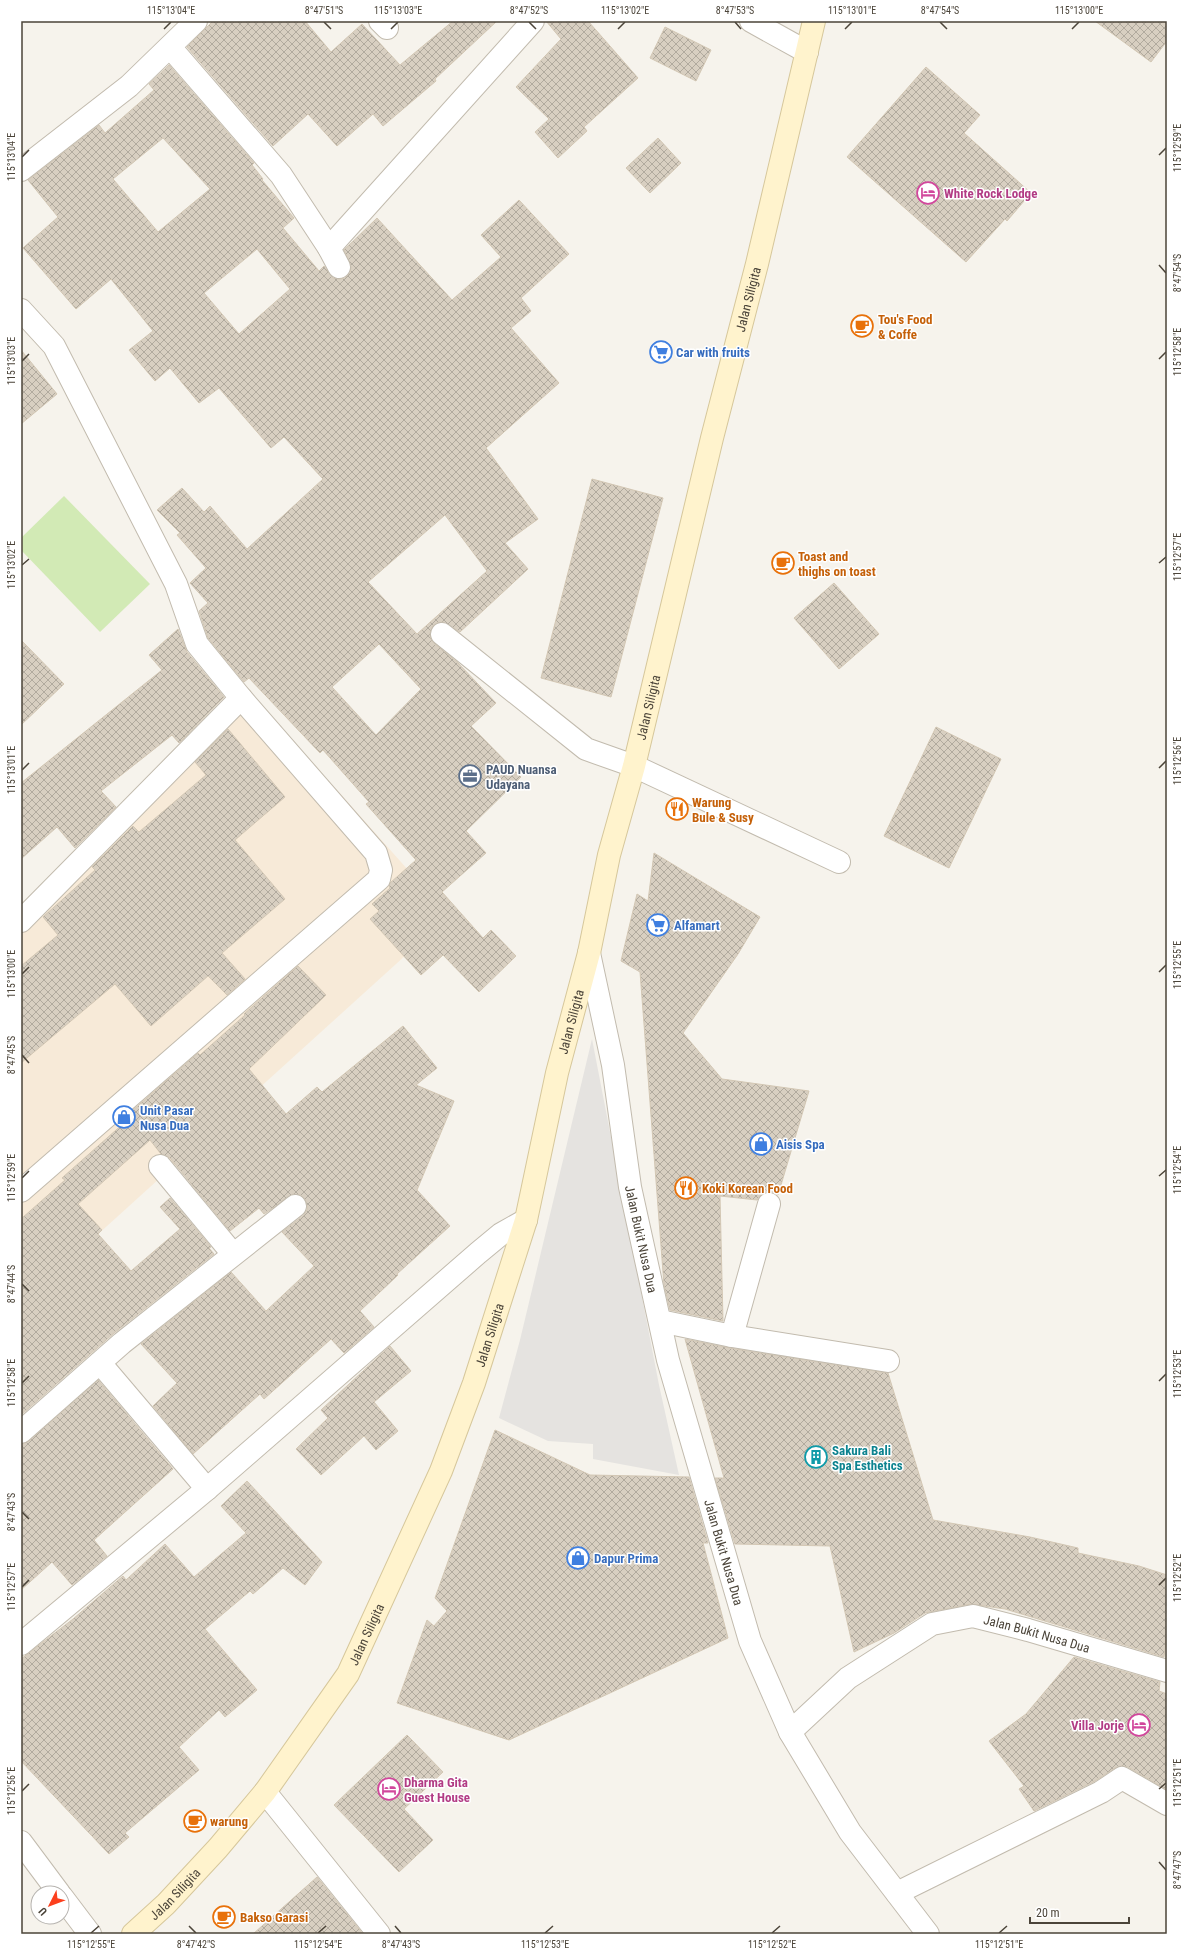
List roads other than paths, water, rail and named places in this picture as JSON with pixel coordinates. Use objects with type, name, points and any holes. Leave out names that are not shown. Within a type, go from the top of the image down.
[{"type":"main road","name":"Jalan Siligita","points":[[133,1934],[166,1904],[218,1848],[265,1792],[348,1674],[437,1479],[474,1383],[526,1220],[557,1073],[589,953],[609,855],[634,766],[712,438],[757,264],[814,21]]},
{"type":"street","points":[[21,170],[129,86],[196,21]]},
{"type":"street","points":[[329,248],[533,21]]},
{"type":"street","points":[[751,21],[807,52]]},
{"type":"street","points":[[170,47],[281,175],[329,248],[339,267]]},
{"type":"street","points":[[21,310],[54,346],[58,353],[176,584],[197,644],[241,698],[376,853],[381,870],[379,879],[21,1191]]},
{"type":"street","points":[[442,634],[586,749],[634,766],[839,862]]},
{"type":"street","points":[[21,921],[241,698]]},
{"type":"street","name":"Jalan Bukit Nusa Dua","points":[[589,953],[613,1065],[630,1187],[668,1360],[750,1641],[790,1732],[848,1678],[932,1624],[972,1616],[1028,1630],[1167,1670]]},
{"type":"street","points":[[160,1166],[233,1254]]},
{"type":"street","points":[[732,1336],[769,1204]]},
{"type":"street","points":[[21,1432],[100,1363],[294,1206]]},
{"type":"street","points":[[21,1644],[207,1489],[478,1253],[501,1234],[526,1220]]},
{"type":"street","points":[[660,1321],[732,1336],[888,1361]]},
{"type":"street","points":[[100,1363],[207,1489]]},
{"type":"street","points":[[790,1732],[850,1832],[928,1934]]},
{"type":"street","points":[[897,1893],[1101,1792],[1122,1778],[1167,1804]]},
{"type":"street","points":[[265,1792],[379,1934]]},
{"type":"street","points":[[21,1842],[53,1885]]},
{"type":"street","points":[[70,1908],[90,1934]]},
{"type":"place","name":"White Rock Lodge","points":[[928,193]]},
{"type":"place","name":"Tou's Food & Coffe","points":[[862,326]]},
{"type":"place","name":"Car with fruits","points":[[661,352]]},
{"type":"place","name":"Toast and thighs on toast","points":[[783,563]]},
{"type":"place","name":"PAUD Nuansa Udayana","points":[[470,776]]},
{"type":"place","name":"Warung Bule & Susy","points":[[677,809]]},
{"type":"place","name":"Alfamart","points":[[658,925]]},
{"type":"place","name":"Unit Pasar Nusa Dua","points":[[124,1117]]},
{"type":"place","name":"Aisis Spa","points":[[761,1144]]},
{"type":"place","name":"Koki Korean Food","points":[[686,1188]]},
{"type":"place","name":"Sakura Bali Spa Esthetics","points":[[816,1457]]},
{"type":"place","name":"Dapur Prima","points":[[578,1558]]},
{"type":"place","name":"Villa Jorje","points":[[1139,1725]]},
{"type":"place","name":"Dharma Gita Guest House","points":[[389,1789]]},
{"type":"place","name":"warung","points":[[195,1821]]},
{"type":"place","name":"Bakso Garasi","points":[[224,1917]]}]
